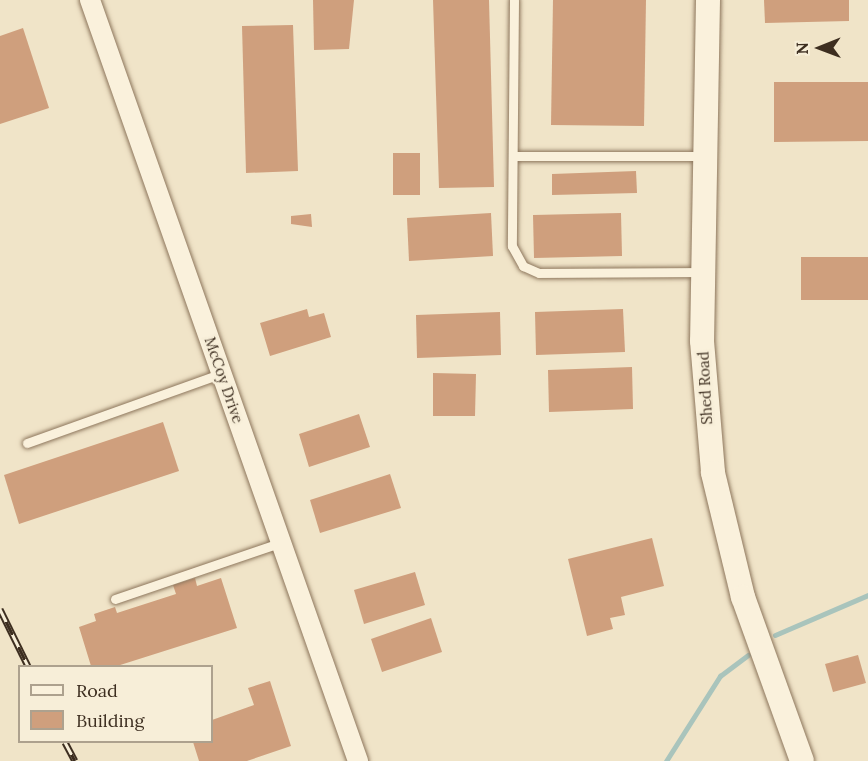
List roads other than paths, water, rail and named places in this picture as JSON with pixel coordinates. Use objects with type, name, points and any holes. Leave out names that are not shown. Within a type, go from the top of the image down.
[{"type":"street","name":"McCoy Drive","points":[[90,0],[358,761]]},
{"type":"street","name":"Shed Road","points":[[708,0],[703,272],[705,404],[724,529],[802,761]]},
{"type":"lane","points":[[514,0],[512,246],[522,266],[539,273],[703,272]]},
{"type":"lane","points":[[513,156],[705,156]]},
{"type":"lane","points":[[27,443],[222,373]]},
{"type":"lane","points":[[115,598],[282,542]]},
{"type":"waterway","points":[[775,635],[868,595]]},
{"type":"waterway","points":[[666,761],[720,676],[748,655]]},
{"type":"railway","points":[[0,609],[28,665]]},
{"type":"railway","points":[[66,743],[75,761]]}]
